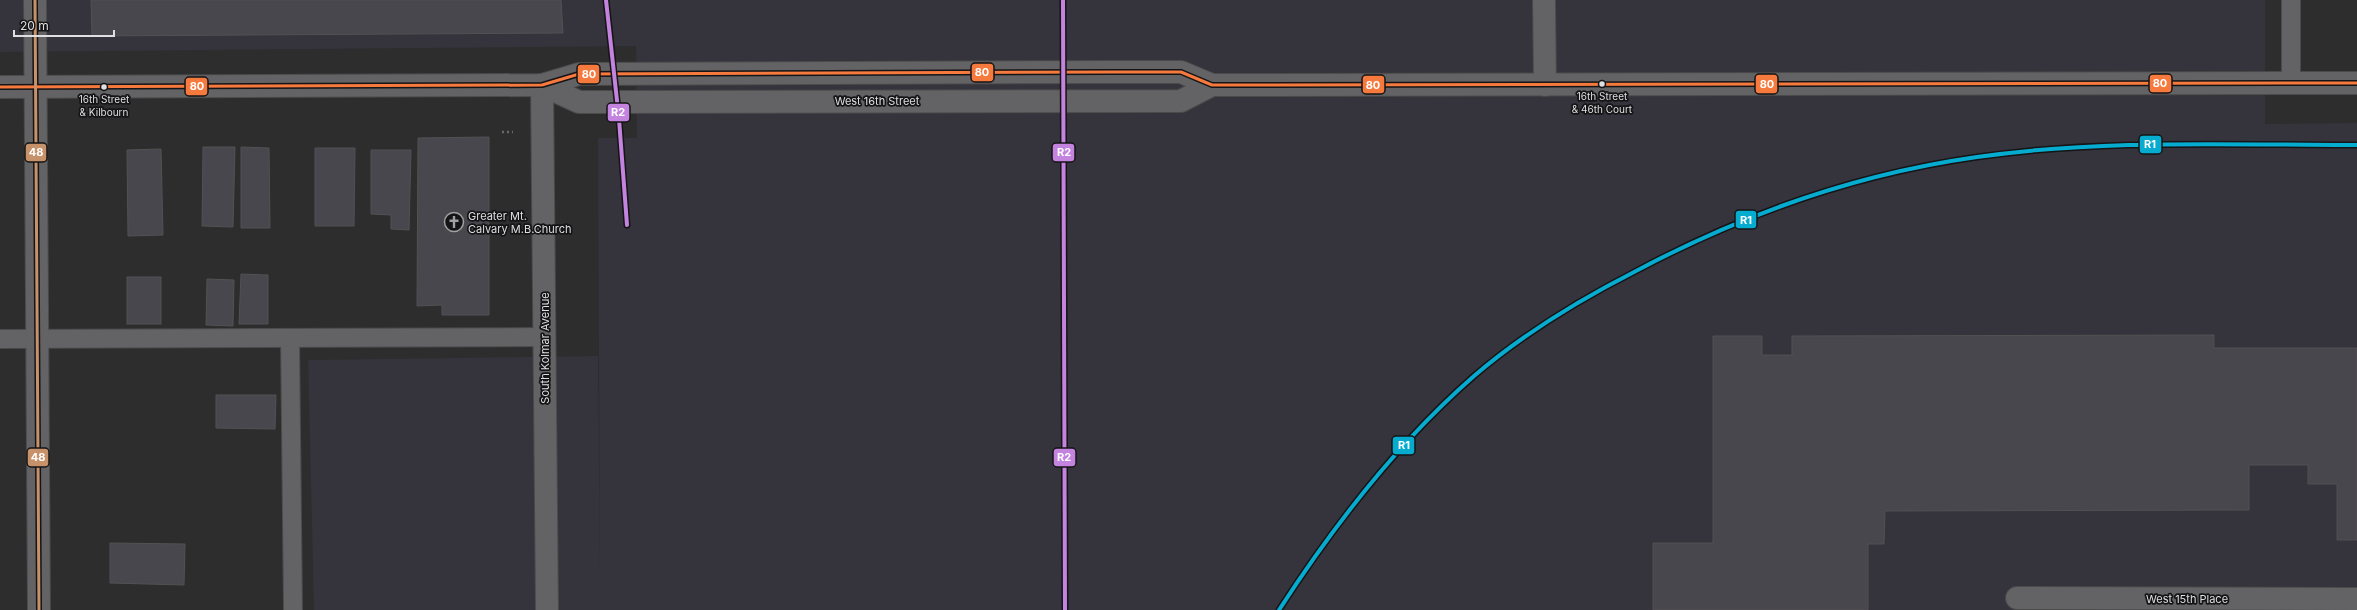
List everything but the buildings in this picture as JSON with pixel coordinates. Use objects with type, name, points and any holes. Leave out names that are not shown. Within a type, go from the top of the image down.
[{"type":"street","points":[[35,0],[39,610]]},
{"type":"street","points":[[1544,0],[1544,85]]},
{"type":"street","name":"West 16th Street","points":[[0,87],[542,85],[579,74],[1098,72],[1181,72],[1212,85],[2357,83]]},
{"type":"street","name":"West 16th Street","points":[[542,85],[579,102],[1181,101],[1212,85]]},
{"type":"street","name":"South Kolmar Avenue","points":[[542,85],[546,337],[547,610]]},
{"type":"street","name":"West 15th Place","points":[[2017,598],[2357,599]]},
{"type":"lane","points":[[2291,0],[2291,83]]},
{"type":"lane","points":[[0,339],[546,337]]},
{"type":"lane","points":[[290,338],[293,610]]},
{"type":"shaded area","points":[[0,0],[2265,0],[2265,124],[2357,123],[2357,610],[314,610],[308,360],[598,356],[600,577],[598,138],[637,138],[636,46],[0,52]]},
{"type":"transit line","name":"48","points":[[35,0],[39,610]]},
{"type":"transit line","name":"R2","points":[[606,0],[619,119],[627,225]]},
{"type":"transit line","name":"R2","points":[[1063,0],[1065,610]]},
{"type":"transit line","name":"80","points":[[0,87],[542,85],[579,74],[1114,72],[1181,72],[1212,85],[2357,83]]},
{"type":"transit line","name":"R1","points":[[1279,610],[1322,547],[1368,486],[1419,429],[1474,376],[1512,346],[1573,306],[1676,250],[1717,232],[1759,214],[1844,186],[1932,164],[1977,157],[2024,151],[2119,145],[2357,145]]},
{"type":"place","name":"16th Street & 46th Court","points":[[1602,84]]},
{"type":"place","name":"16th Street & Kilbourn","points":[[104,87]]},
{"type":"place","name":"Greater Mt. Calvary M.B.Church","points":[[454,222]]}]
